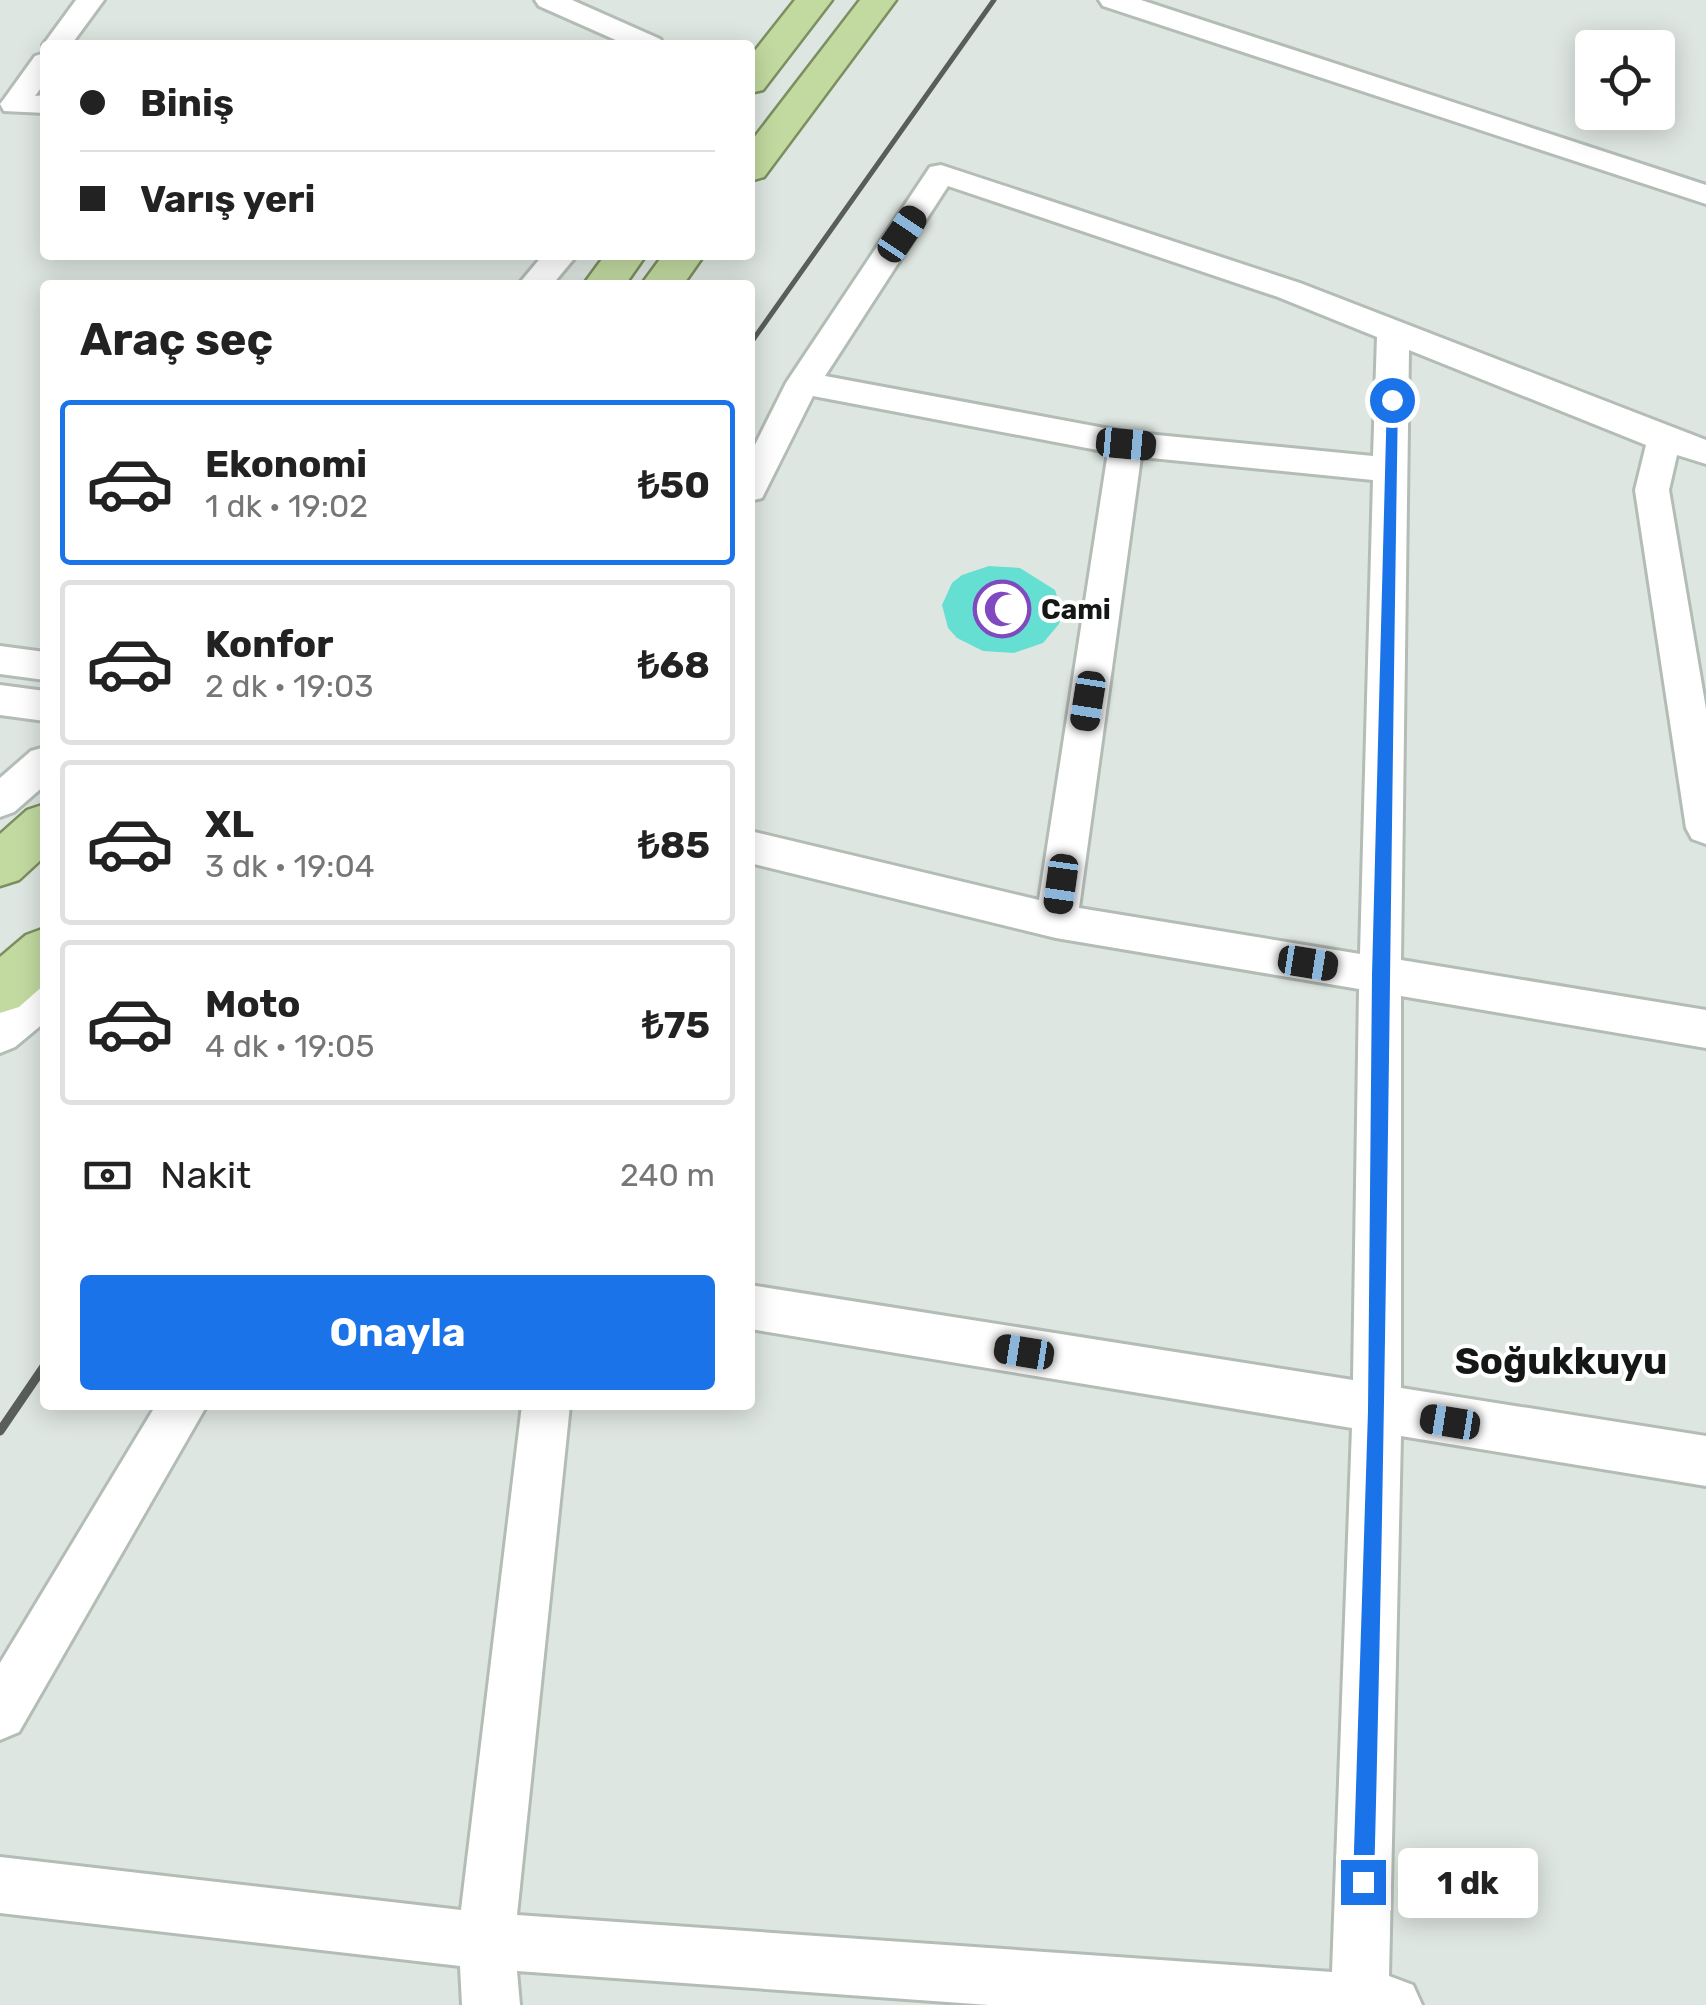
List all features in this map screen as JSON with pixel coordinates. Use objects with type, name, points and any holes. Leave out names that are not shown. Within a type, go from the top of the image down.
[{"type":"highway","points":[[755,76],[814,0]]},
{"type":"highway","points":[[755,161],[878,0]]},
{"type":"highway","points":[[0,865],[40,829]]},
{"type":"highway","points":[[0,990],[40,955]]},
{"type":"street","points":[[62,40],[90,0]]},
{"type":"street","points":[[549,0],[639,40]]},
{"type":"street","points":[[1114,0],[1706,195]]},
{"type":"street","points":[[7,114],[40,69]]},
{"type":"street","points":[[7,114],[40,105]]},
{"type":"street","points":[[755,479],[804,383],[942,174],[1289,290],[1664,439],[1706,452]]},
{"type":"street","points":[[538,280],[556,260]]},
{"type":"street","points":[[0,1884],[486,1942],[1371,2004],[1380,975],[1393,331]]},
{"type":"street","points":[[804,383],[1126,444],[1391,470]]},
{"type":"street","points":[[1664,439],[1652,490],[1706,828]]},
{"type":"street","points":[[1056,921],[1126,444]]},
{"type":"street","points":[[0,660],[40,665]]},
{"type":"street","points":[[0,700],[40,705]]},
{"type":"street","points":[[0,800],[40,766]]},
{"type":"street","points":[[755,849],[1056,921],[1706,1029]]},
{"type":"street","points":[[0,1034],[40,1000]]},
{"type":"street","points":[[755,1307],[1706,1462]]},
{"type":"street","points":[[0,1713],[180,1410]]},
{"type":"street","points":[[491,2005],[486,1942],[545,1410]]},
{"type":"building","name":"Cami","points":[[989,566],[1020,568],[1055,590],[1062,613],[1059,624],[1043,643],[1014,653],[983,651],[957,638],[948,628],[942,605],[952,583],[962,575]]},
{"type":"railway","points":[[755,337],[994,0]]},
{"type":"railway","points":[[0,1431],[40,1372]]},
{"type":"place","name":"Cami","points":[[1002,609]]},
{"type":"district","name":"Soğukkuyu","points":[[1561,1361]]},
{"type":"route","points":[[1363,1882],[1377,1411],[1380,975],[1392,400]]}]
